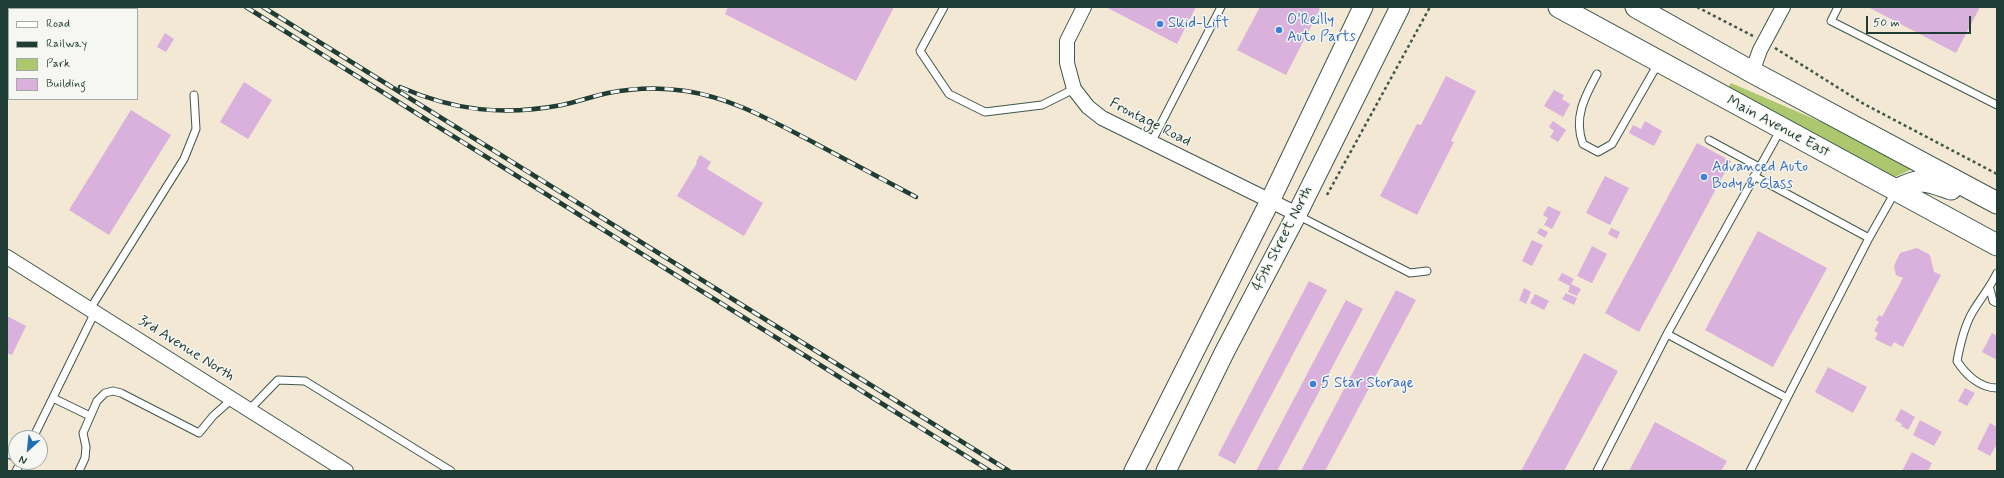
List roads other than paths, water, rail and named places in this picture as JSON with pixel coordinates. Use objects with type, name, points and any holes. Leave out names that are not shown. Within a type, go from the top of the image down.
[{"type":"main road","name":"45th Street North","points":[[1134,471],[1270,201],[1363,7]]},
{"type":"main road","name":"45th Street North","points":[[1166,471],[1225,351],[1297,214],[1400,7]]},
{"type":"main road","name":"Main Avenue East","points":[[1559,7],[1997,245]]},
{"type":"main road","points":[[1636,7],[1752,72],[1997,203]]},
{"type":"main road","points":[[1896,190],[1913,182],[1925,180],[1956,190],[1997,215]]},
{"type":"street","name":"Frontage Road","points":[[1084,7],[1067,41],[1067,63],[1074,89],[1088,107],[1102,118],[1297,214]]},
{"type":"street","points":[[1752,72],[1760,50],[1783,7]]},
{"type":"street","name":"3rd Avenue North","points":[[7,257],[346,471]]},
{"type":"lane","points":[[944,7],[920,52],[949,94],[985,112],[1042,105],[1074,89]]},
{"type":"lane","points":[[1151,143],[1221,7]]},
{"type":"lane","points":[[1838,7],[1831,21],[1997,106]]},
{"type":"lane","points":[[1597,74],[1581,104],[1579,135],[1583,144],[1598,152],[1612,144],[1659,62]]},
{"type":"lane","points":[[37,430],[93,311],[184,159],[196,129],[194,95]]},
{"type":"lane","points":[[1597,471],[1667,334],[1781,128]]},
{"type":"lane","points":[[1709,140],[1759,167]]},
{"type":"lane","points":[[1754,176],[1868,238]]},
{"type":"lane","points":[[1750,471],[1868,238],[1896,190]]},
{"type":"lane","points":[[1297,214],[1410,273],[1427,271]]},
{"type":"lane","points":[[1997,273],[1990,289],[1972,314],[1960,346],[1957,361],[1964,372],[1987,388],[1997,388]]},
{"type":"lane","points":[[1990,289],[1993,300],[1997,303]]},
{"type":"lane","points":[[1667,334],[1787,398]]},
{"type":"lane","points":[[249,410],[278,380],[305,380],[451,471]]},
{"type":"lane","points":[[79,471],[85,458],[86,447],[82,433],[97,402],[106,393],[113,391],[121,394],[199,433],[232,399]]},
{"type":"lane","points":[[53,398],[90,416]]},
{"type":"railway","points":[[246,7],[990,471]]},
{"type":"railway","points":[[263,7],[1009,471]]},
{"type":"railway","points":[[400,87],[420,95],[460,106],[499,110],[520,110],[568,104],[608,93],[637,89],[667,89],[703,94],[734,104],[765,118],[916,197]]},
{"type":"place","name":"Skid-Lift","points":[[1160,24]]},
{"type":"place","name":"O'Reilly Auto Parts","points":[[1279,30]]},
{"type":"place","name":"Advanced Auto Body & Glass","points":[[1704,177]]},
{"type":"place","name":"5 Star Storage","points":[[1313,384]]}]
